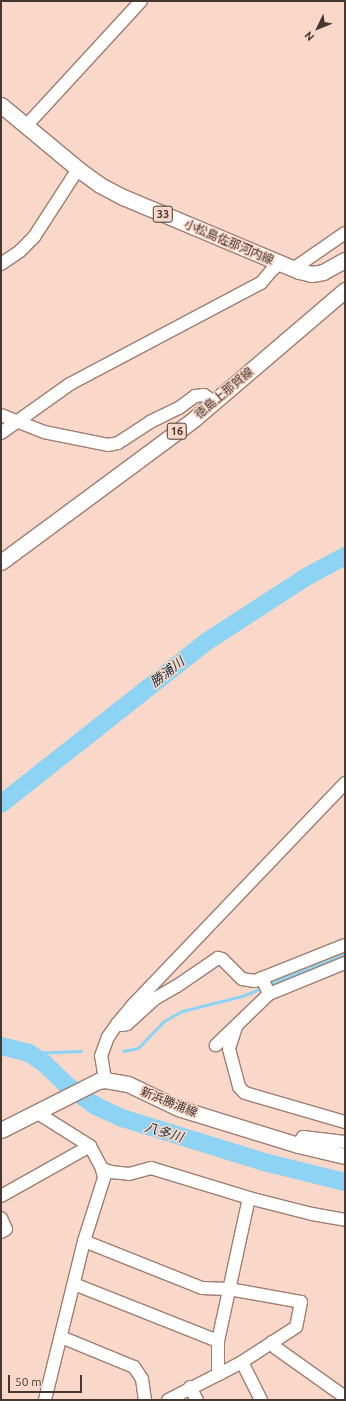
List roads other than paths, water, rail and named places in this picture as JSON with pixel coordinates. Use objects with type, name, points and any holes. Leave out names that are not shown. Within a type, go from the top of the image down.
[{"type":"main road","name":"小松島佐那河内線","points":[[1,105],[27,125],[78,169],[100,185],[123,197],[286,266],[312,274],[323,272],[345,260]]},
{"type":"main road","name":"徳島上那賀線","points":[[1,562],[194,419],[345,290]]},
{"type":"main road","points":[[1,1130],[101,1080]]},
{"type":"main road","name":"新浜勝浦線","points":[[101,1080],[128,1084],[178,1108],[298,1145],[345,1156]]},
{"type":"street","points":[[27,125],[142,1]]},
{"type":"street","points":[[1,264],[20,251],[34,237],[78,169]]},
{"type":"street","points":[[1,433],[70,384],[262,283],[271,271],[286,266],[345,232]]},
{"type":"street","points":[[1,415],[44,432],[108,445],[118,443],[150,422],[179,408],[195,396],[204,395],[214,402]]},
{"type":"street","points":[[101,1080],[101,1056],[108,1037],[133,1004],[345,783]]},
{"type":"street","points":[[216,1045],[237,1024],[265,986],[345,945]]},
{"type":"street","points":[[117,1024],[127,1024],[156,998],[171,987],[218,958],[222,959],[242,979],[255,980],[265,986],[345,963]]},
{"type":"street","points":[[237,1024],[229,1049],[239,1087],[245,1093],[345,1122]]},
{"type":"street","points":[[40,1111],[90,1146],[102,1169],[104,1178],[84,1241],[45,1400]]},
{"type":"street","points":[[298,1145],[303,1137],[345,1142]]},
{"type":"street","points":[[1,1196],[90,1146]]},
{"type":"street","points":[[102,1169],[129,1174],[151,1168],[249,1198],[312,1214],[345,1220]]},
{"type":"street","points":[[219,1374],[218,1341],[249,1198]]},
{"type":"street","points":[[1,1218],[6,1229],[1,1232]]},
{"type":"street","points":[[84,1241],[202,1288],[229,1289],[301,1302],[296,1327],[242,1362],[190,1387],[168,1400]]},
{"type":"street","points":[[74,1284],[218,1341]]},
{"type":"street","points":[[61,1337],[134,1367],[142,1378],[145,1400]]},
{"type":"street","points":[[272,1342],[276,1348],[345,1397]]},
{"type":"street","points":[[242,1362],[261,1400]]},
{"type":"street","points":[[190,1387],[197,1400]]},
{"type":"waterway","name":"勝浦川","points":[[1,804],[206,642],[306,577],[345,556]]},
{"type":"waterway","points":[[269,984],[345,954]]},
{"type":"waterway","points":[[123,1051],[138,1048],[164,1021],[182,1011],[242,996],[264,987]]},
{"type":"waterway","name":"八多川","points":[[1,1046],[29,1053],[44,1063],[68,1086],[94,1105],[122,1118],[264,1162],[345,1182]]},
{"type":"waterway","points":[[29,1053],[81,1051]]}]
